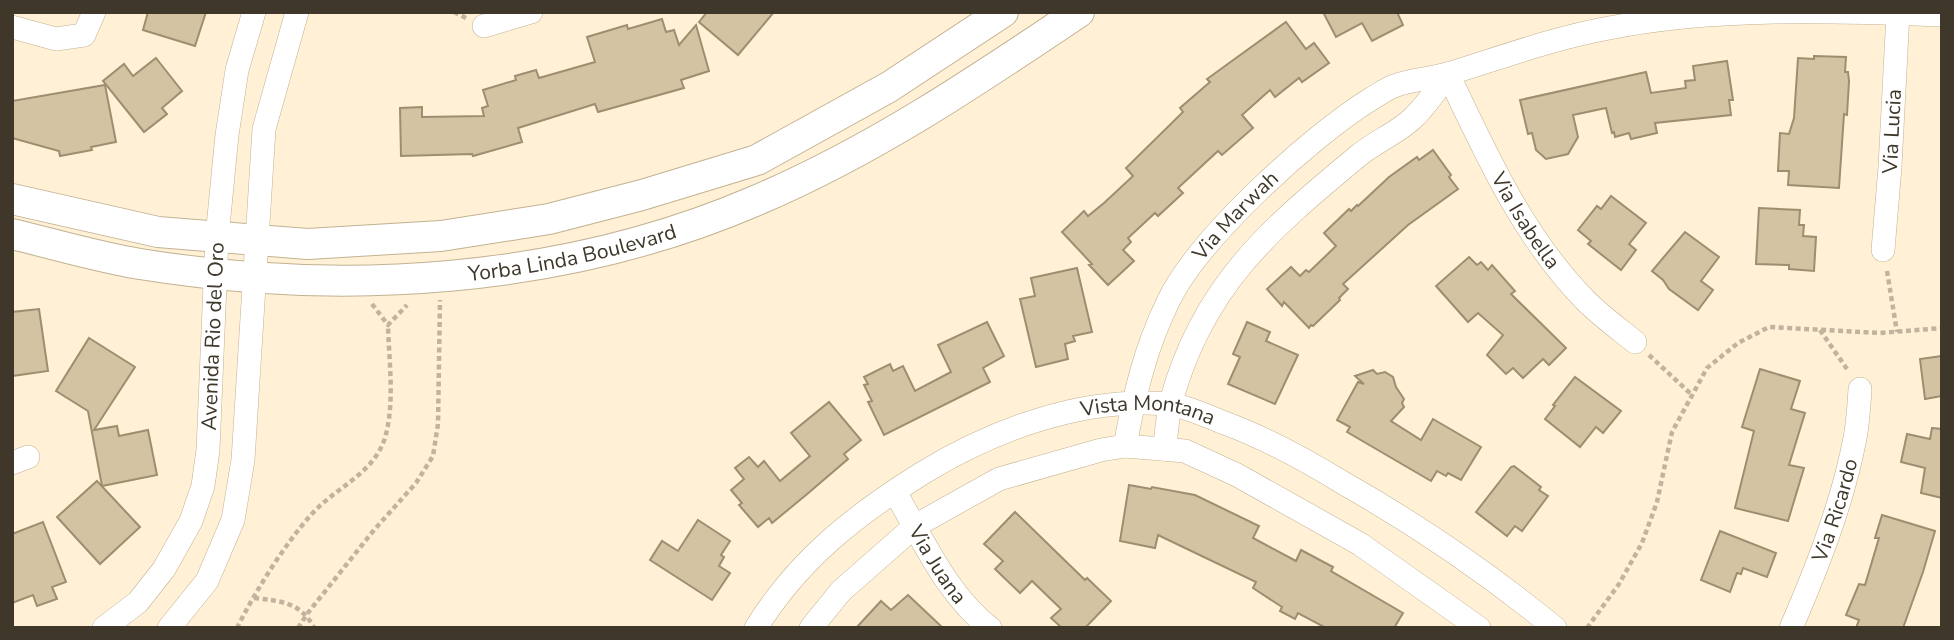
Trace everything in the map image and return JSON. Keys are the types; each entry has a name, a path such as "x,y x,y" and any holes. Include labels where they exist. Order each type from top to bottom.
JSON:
{"main road":[{"name":"Yorba Linda Boulevard","path":"12,199 158,232 256,242 308,244 479,231 549,219 757,160 889,87 1003,12"},
{"name":"Yorba Linda Boulevard","path":"12,234 139,264 253,277 346,281 438,278 548,262 646,240 754,202 841,161 957,94 1080,12"}],"street":[{"path":"12,27 56,39 84,34 94,12"},
{"name":"Avenida Rio del Oro","path":"104,628 138,602 164,569 191,521 204,486 208,450 217,237 227,135 237,70 254,12"},
{"name":"Avenida Rio del Oro","path":"169,628 207,581 233,520 243,460 264,129 297,12"},
{"path":"484,26 531,12"},
{"name":"Via Marwah","path":"1125,446 1143,363 1167,302 1186,271 1257,193 1350,112 1393,86 1448,74 1556,40 1610,27 1658,20 1778,13 1942,15"},
{"name":"Via Lucia","path":"1883,250 1898,13"},
{"name":"Via Marwah","path":"1164,449 1171,404 1197,331 1218,293 1244,259 1321,187 1371,146 1414,118 1448,74"},
{"name":"Via Isabella","path":"1448,74 1496,175 1535,237 1587,301 1635,342"},
{"name":"Via Ricardo","path":"1791,628 1843,484 1855,438 1860,389"},
{"name":"Vista Montana","path":"756,628 805,562 859,515 945,460 1050,416 1133,403 1171,404 1246,430 1371,498 1462,558 1555,628"},
{"name":"Vista Montana","path":"811,628 841,591 915,526 999,480 1101,450 1125,446 1185,452 1237,475 1360,544 1479,628"},
{"name":"Via Juana","path":"895,492 960,596 975,616 990,628"}],"path":[{"path":"1883,250 1897,332"},
{"path":"298,628 374,530 416,483 433,456 438,425 440,299"},
{"path":"388,325 409,302"},
{"path":"237,628 311,514 331,495 354,481 372,461 384,440 390,411 388,325 372,303"},
{"path":"1587,628 1619,584 1642,543 1657,502 1672,432 1707,368 1738,343 1769,327 1880,333 1942,328"},
{"path":"1819,330 1860,389"},
{"path":"1635,342 1692,395"},
{"path":"254,598 282,601 307,614 314,628"}],"building":[{"path":"148,12 206,12 195,46 143,30"},
{"path":"707,12 774,12 738,55 699,22"},
{"path":"1323,12 1397,12 1403,25 1372,41 1362,23 1336,37"},
{"path":"662,19 666,32 674,30 679,45 696,25 709,71 681,80 684,88 598,112 595,104 518,128 522,142 473,156 401,156 400,108 422,107 422,117 484,116 482,108 488,106 483,90 516,80 515,76 536,70 539,78 595,62 587,37 627,25 628,29"},
{"path":"1286,22 1306,49 1314,43 1329,63 1302,82 1299,78 1275,97 1270,90 1242,115 1253,128 1222,155 1218,151 1178,188 1183,193 1158,216 1155,213 1128,238 1131,242 1123,250 1134,261 1108,285 1062,232 1084,211 1088,216 1133,176 1126,168 1183,112 1180,108 1210,82 1207,79"},
{"path":"1814,56 1846,57 1845,72 1848,72 1849,81 1839,188 1788,185 1789,171 1778,171 1780,133 1789,134 1794,118 1798,58 1814,59"},
{"path":"156,58 182,91 162,108 167,114 144,132 103,81 124,64 133,76"},
{"path":"1727,61 1733,100 1729,100 1731,115 1655,123 1657,133 1631,139 1629,133 1615,137 1606,108 1573,115 1578,137 1568,154 1546,159 1536,150 1532,133 1528,134 1520,100 1646,72 1651,93 1686,88 1685,81 1695,80 1693,66"},
{"path":"105,85 116,142 60,156 59,151 12,138 12,101"},
{"path":"1433,150 1458,189 1408,225 1343,284 1348,289 1313,326 1309,328 1284,302 1282,306 1267,289 1291,267 1300,276 1306,270 1309,272 1336,246 1324,233 1389,177 1417,157 1419,160"},
{"path":"1611,196 1646,223 1629,244 1636,250 1621,270 1588,244 1591,241 1578,230 1597,206 1601,209"},
{"path":"1759,208 1800,210 1799,225 1804,225 1803,236 1816,237 1814,271 1789,269 1789,265 1756,264"},
{"path":"1685,232 1719,257 1701,281 1713,290 1698,310 1669,289 1652,271"},
{"path":"1469,257 1477,265 1481,262 1488,270 1492,265 1515,291 1511,294 1566,348 1549,365 1543,359 1523,378 1513,368 1506,374 1487,355 1503,335 1478,313 1468,322 1436,286"},
{"path":"1077,268 1092,332 1073,336 1075,341 1065,344 1068,359 1036,367 1020,299 1035,296 1031,278"},
{"path":"39,309 48,371 12,376 12,312"},
{"path":"987,322 1004,356 983,368 990,382 884,435 868,402 872,401 864,385 868,384 864,377 890,364 893,371 903,366 915,391 951,372 938,345"},
{"path":"1247,322 1270,332 1266,341 1298,355 1275,404 1228,384 1240,357 1233,354"},
{"path":"89,338 135,367 94,430 117,426 119,436 148,430 157,475 102,486 88,411 56,391"},
{"path":"1942,356 1942,396 1925,399 1920,359"},
{"path":"1760,369 1800,381 1791,409 1805,413 1789,465 1804,468 1788,521 1735,508 1754,431 1742,427"},
{"path":"1373,370 1377,374 1385,372 1393,377 1404,399 1404,407 1391,421 1421,440 1433,419 1481,447 1461,480 1437,471 1431,481 1347,432 1350,427 1337,420 1358,382 1364,384 1355,376"},
{"path":"1575,377 1621,411 1603,433 1596,427 1580,447 1545,419"},
{"path":"829,402 861,440 844,454 848,459 806,495 772,523 769,518 758,527 739,505 742,503 731,490 744,479 735,468 749,457 758,467 764,461 780,481 810,456 791,433"},
{"path":"1932,428 1942,429 1942,498 1921,493 1925,468 1901,462 1907,434 1930,439"},
{"path":"1514,466 1541,487 1539,490 1548,496 1522,531 1515,526 1507,536 1476,512"},
{"path":"97,481 140,527 100,564 57,517"},
{"path":"1129,485 1195,495 1259,526 1253,538 1296,561 1301,550 1333,567 1331,571 1403,613 1394,628 1326,628 1298,613 1295,619 1280,611 1282,607 1253,588 1256,582 1158,535 1155,548 1120,541"},
{"path":"1015,512 1085,580 1087,578 1111,601 1085,628 1062,628 1051,618 1061,609 1032,581 1020,593 995,569 1003,561 984,544"},
{"path":"1882,515 1935,531 1903,628 1856,628 1859,620 1846,615 1859,584 1865,585 1879,538 1875,538"},
{"path":"698,520 730,541 721,555 724,557 719,566 730,573 712,600 650,560 662,541 678,551"},
{"path":"43,522 66,582 52,587 57,599 37,606 33,595 12,603 12,534"},
{"path":"1720,531 1776,553 1767,577 1743,568 1741,574 1737,573 1730,592 1701,580"},
{"path":"908,595 943,628 856,628 881,601 891,610"}]}
